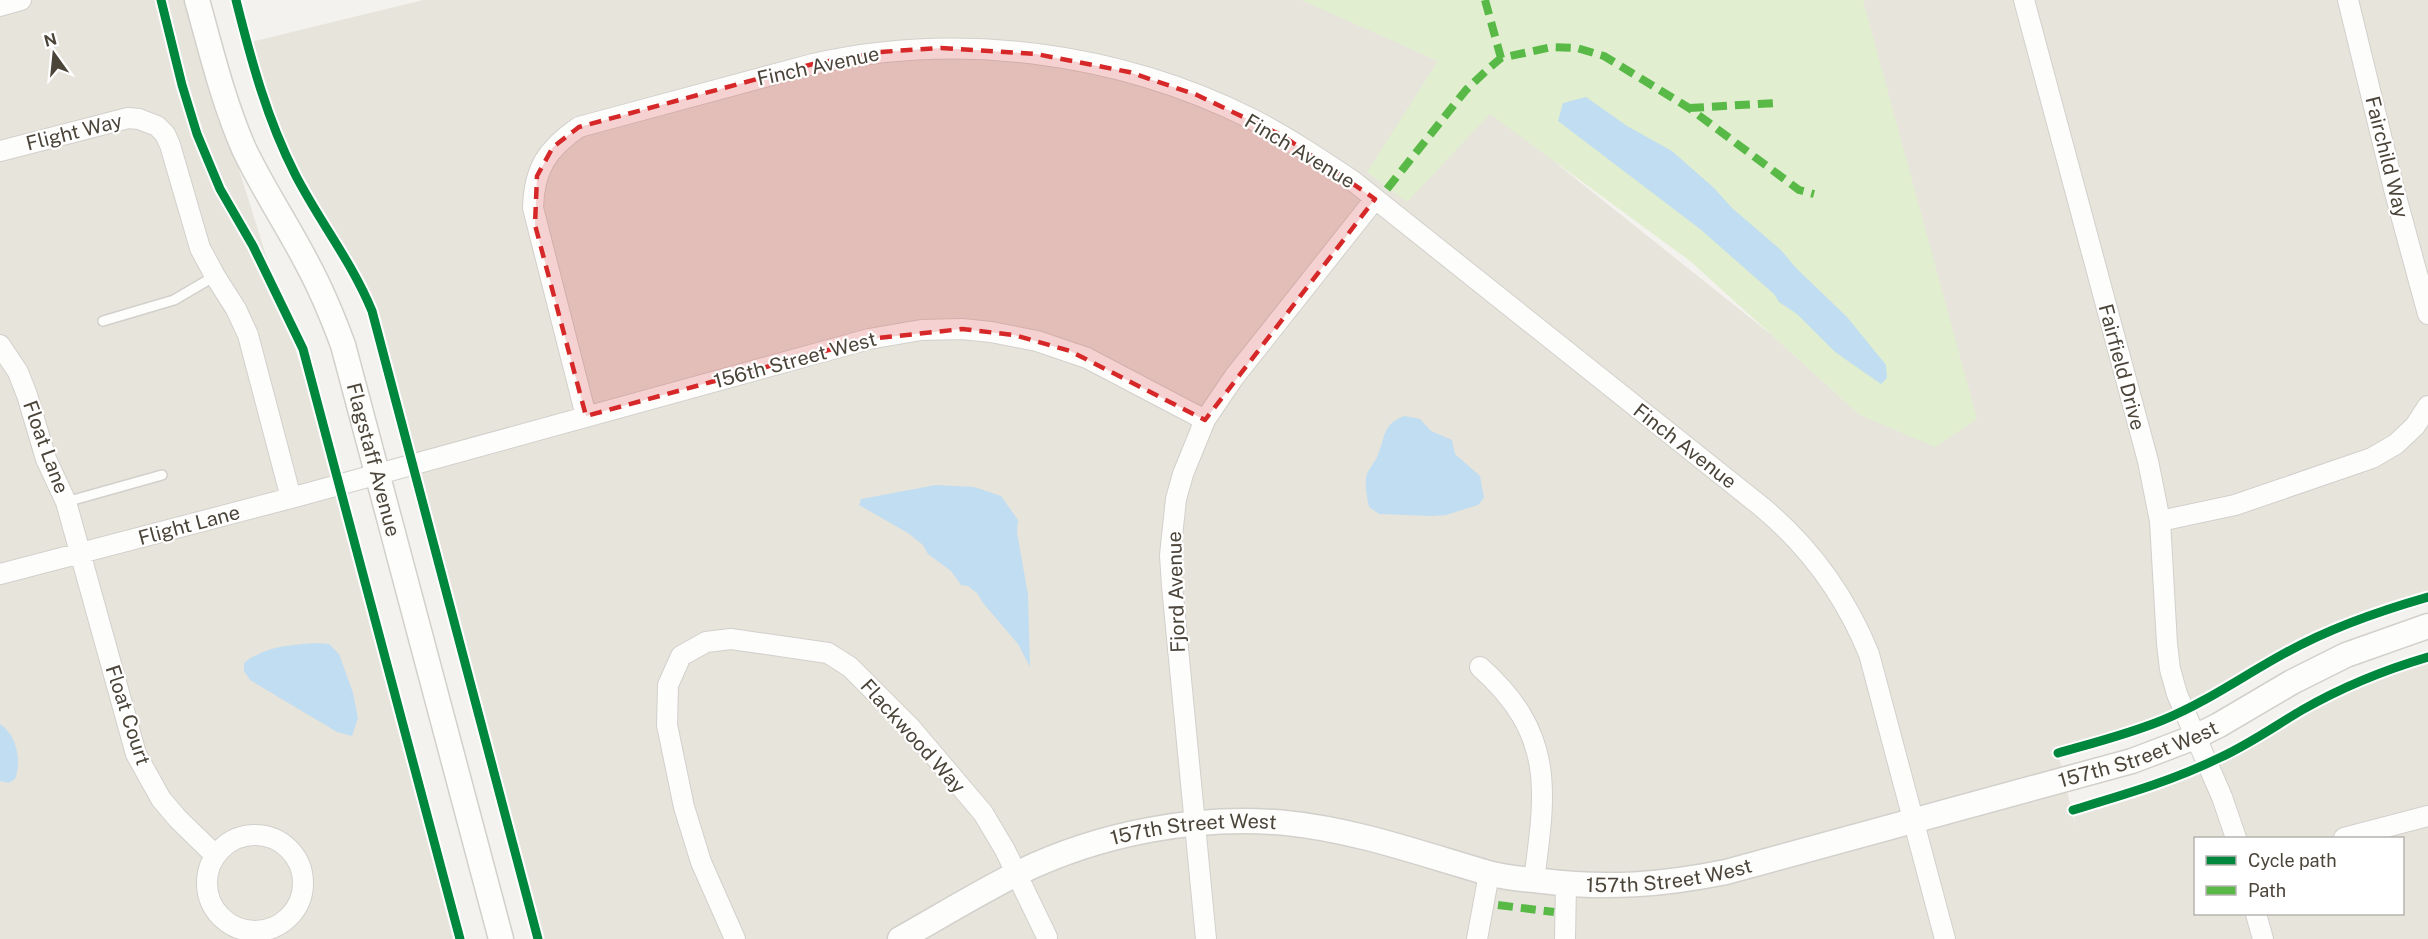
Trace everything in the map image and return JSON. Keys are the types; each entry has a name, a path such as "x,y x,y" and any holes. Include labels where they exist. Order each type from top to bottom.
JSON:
{"street":[{"path":"0,6 21,0"},
{"name":"Flagstaff Avenue","path":"197,0 228,107 243,147 264,189 308,264 327,302 343,345 501,939"},
{"name":"Fairfield Drive","path":"2025,0 2148,461 2160,521 2166,644 2170,669 2177,694 2222,797 2236,837"},
{"name":"Fairchild Way","path":"2348,0 2395,193 2428,314"},
{"name":"Finch Avenue","path":"586,416 535,225 533,191 540,169 553,147 579,128 594,122 846,57 905,49 941,48 1036,54 1129,72 1164,83 1230,109 1283,136 1353,181 1783,524 1815,558 1847,606 1869,654 1946,939"},
{"name":"Flight Way","path":"0,152 117,119 139,118 148,122 165,135 170,146 193,229 215,276"},
{"name":"Fjord Avenue","path":"1206,939 1170,555 1178,491 1191,451 1205,420 1234,377 1375,199"},
{"path":"215,276 237,309 248,335 291,498"},
{"name":"156th Street West","path":"378,474 869,339 921,330 962,329 1014,335 1070,351 1205,420"},
{"name":"Float Lane","path":"0,345 21,380 46,459 66,502 81,554"},
{"path":"2160,521 2235,506 2372,458 2396,444 2415,426 2428,406"},
{"name":"Flight Lane","path":"0,574 378,474"},
{"name":"Float Court","path":"81,554 136,754 161,799 215,855"},
{"name":"157th Street West","path":"900,939 1017,873 1075,849 1144,830 1194,824 1240,821 1286,823 1331,830 1467,865 1489,874 1583,886 1634,886 1679,881 1726,872 2132,761 2195,737 2346,655 2428,626"},
{"name":"Flackwood Way","path":"735,939 701,862 684,807 667,725 668,685 681,656 706,642 731,639 828,653 850,667 910,727 983,813 1017,873 1047,938"},
{"path":"1480,667 1511,698 1532,735 1538,756 1544,799 1534,880"},
{"path":"2348,837 2428,816"},
{"path":"248,835 267,836 283,843 296,857 303,876 302,895 292,913 276,926 257,931 239,928 222,919 212,905 207,888 208,871 215,855 229,842 248,835"},
{"path":"1477,939 1489,874"},
{"path":"1565,939 1566,884"},
{"path":"2256,915 2263,939"}],"lane":[{"path":"103,321 174,300 215,276"},
{"path":"66,502 162,475"}],"highlighted area":[{"path":"941,48 1036,54 1129,72 1197,95 1283,136 1375,199 1205,420 1070,351 1014,335 962,329 869,339 586,416 535,225 537,176 553,147 579,127 813,64 879,52"}],"shaded area":[{"path":"0,0 186,0 357,546 461,939 0,939"},
{"path":"423,0 1306,0 1438,61 1561,167 1773,336 1860,415 1852,0 2428,0 2428,596 2395,606 2248,674 2200,702 2058,753 2076,828 2073,810 2189,776 2332,694 2428,657 2428,939 538,939 373,316 346,259 285,153 247,43"}],"green space":[{"path":"1301,0 1863,0 1977,419 1935,447 1860,415 1690,261 1490,114 1407,202 1367,172 1438,61"}],"water":[{"path":"1586,97 1627,126 1672,151 1714,188 1732,208 1781,250 1796,268 1847,317 1886,365 1887,378 1881,384 1835,352 1797,314 1779,302 1774,294 1700,229 1558,121 1563,103"},
{"path":"1405,416 1420,419 1431,431 1452,440 1455,454 1480,476 1484,498 1478,505 1446,515 1432,516 1379,514 1369,507 1366,492 1368,472 1377,457 1388,427 1397,419"},
{"path":"936,485 974,487 1001,496 1018,520 1017,532 1028,595 1030,667 1018,644 977,593 968,586 961,585 951,571 928,554 923,545 908,533 859,505 861,499"},
{"path":"329,644 339,654 353,693 358,718 352,736 337,732 250,680 244,671 244,663 260,653 278,647"},
{"path":"0,724 14,741 18,757 15,779 9,783 0,781"}],"marked path":[{"path":"1485,0 1501,58"},
{"path":"1387,189 1466,90 1488,69 1501,58 1552,47 1577,48 1604,56 1689,108 1799,190 1814,194"},
{"path":"1689,108 1776,103"},
{"path":"1498,905 1554,912"}],"cycle path":[{"path":"161,0 197,134 220,189 253,246 303,349 460,939"},
{"path":"236,0 261,89 285,153 304,191 355,276 372,311 538,939"},
{"path":"2058,753 2163,720 2226,688 2272,660 2338,627 2428,597"},
{"path":"2073,810 2183,774 2240,747 2332,694 2379,673 2428,657"}]}
